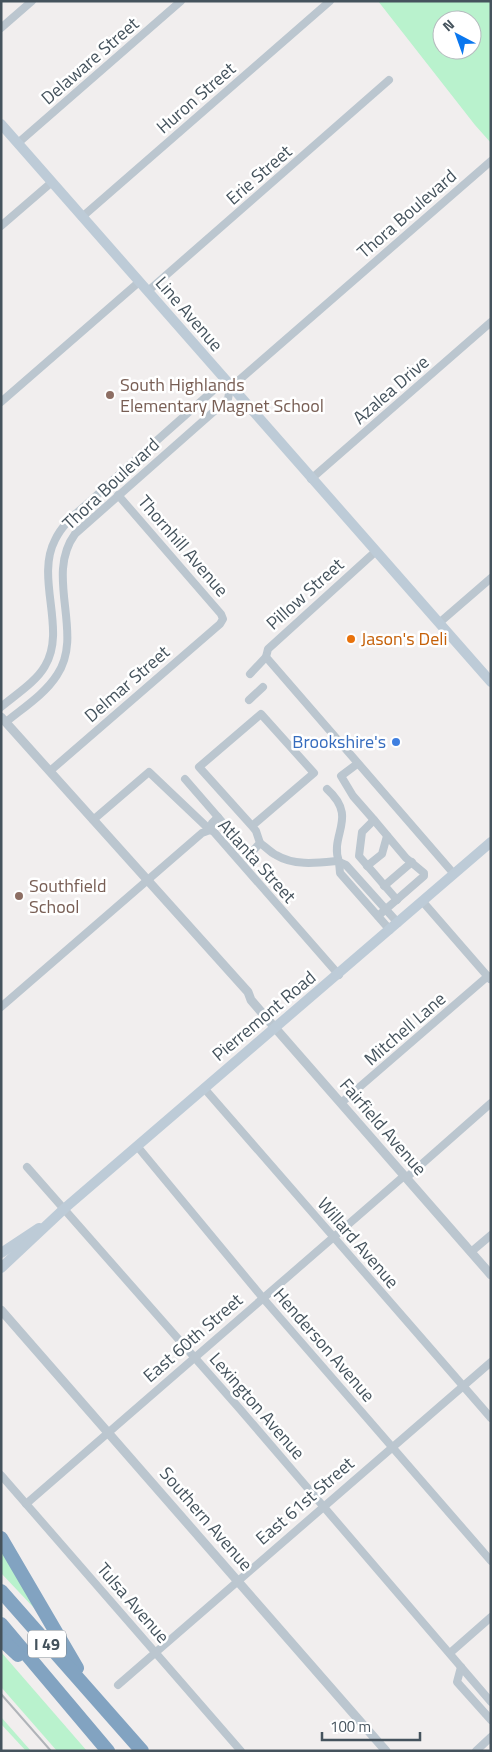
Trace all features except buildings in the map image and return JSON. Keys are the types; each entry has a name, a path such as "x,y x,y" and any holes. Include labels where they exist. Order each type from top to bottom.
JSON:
{"highway":[{"path":"1,1538 94,1696"},
{"name":"I 49","path":"1,1591 142,1751"},
{"name":"I 49","path":"1,1624 108,1751"},
{"path":"1,1639 75,1713"}],"main road":[{"name":"Line Avenue","path":"1,124 148,291 230,388 491,682"},
{"name":"Pierremont Road","path":"1,1268 62,1211 204,1088 339,975 491,842"},
{"name":"Pierremont Road","path":"1,1253 62,1211"}],"street":[{"path":"1,28 32,1"},
{"name":"Delaware Street","path":"18,143 181,1"},
{"name":"Huron Street","path":"82,217 330,1"},
{"name":"Erie Street","path":"148,291 389,80"},
{"name":"Thora Boulevard","path":"4,719 50,684 62,666 67,643 62,567 66,548 75,534 228,399 230,388 491,161"},
{"path":"1,226 52,182"},
{"path":"1,402 139,282"},
{"name":"Azalea Drive","path":"310,479 491,322"},
{"name":"Thora Boulevard","path":"1,707 42,671 50,658 52,637 48,568 49,552 58,534 108,484 217,387 230,388"},
{"name":"Thornhill Avenue","path":"118,495 221,614 223,619"},
{"name":"Pillow Street","path":"250,674 269,660 268,649 375,552"},
{"path":"439,623 491,578"},
{"name":"Delmar Street","path":"50,771 220,624 223,619"},
{"path":"269,660 454,874"},
{"path":"249,700 263,687"},
{"path":"252,826 314,773 261,714 199,767 252,826 260,843 289,861 305,863 338,862 346,865 398,923"},
{"name":"Fairfield Avenue","path":"4,719 200,940 205,950 237,989 251,1000 276,1028 491,1275"},
{"path":"358,764 341,776 353,796 424,873 424,876 378,916"},
{"name":"Atlanta Street","path":"93,820 150,772 214,832 339,975"},
{"path":"185,779 250,854 260,843"},
{"path":"327,788 336,796 343,811 338,862 340,873 390,930"},
{"path":"1,1007 202,832 210,830 212,822 218,817"},
{"path":"374,820 362,832 359,841 359,856 397,900"},
{"path":"367,866 382,854 388,836"},
{"path":"384,886 412,862"},
{"path":"423,902 489,978"},
{"name":"Mitchell Lane","path":"341,1103 489,978"},
{"name":"Willard Avenue","path":"204,1088 491,1418"},
{"name":"East 60th Street","path":"26,1504 262,1297 491,1104"},
{"name":"Henderson Avenue","path":"137,1146 262,1297 491,1561"},
{"name":"Lexington Avenue","path":"27,1167 62,1211 194,1357 491,1702"},
{"path":"471,1252 491,1234"},
{"name":"Southern Avenue","path":"1,1310 109,1431 386,1751"},
{"name":"East 61st Street","path":"118,1685 322,1506 491,1362"},
{"name":"Tulsa Avenue","path":"1,1476 241,1751"},
{"path":"450,1653 491,1617"},
{"path":"461,1667 457,1682 491,1720"},
{"path":"476,1751 491,1737"}],"green space":[{"path":"378,1 491,1 491,143 475,125"},
{"path":"1,1545 35,1609 1,1573"},
{"path":"1,1652 87,1751 57,1751 1,1687"},
{"path":"1,1717 31,1751 26,1751 1,1724"}],"railway":[{"path":"1,1694 51,1751"}],"place":[{"name":"South Highlands Elementary Magnet School","path":"110,395"},
{"name":"Jason's Deli","path":"351,639"},
{"name":"Brookshire's","path":"396,742"},
{"name":"Southfield School","path":"19,896"}]}
